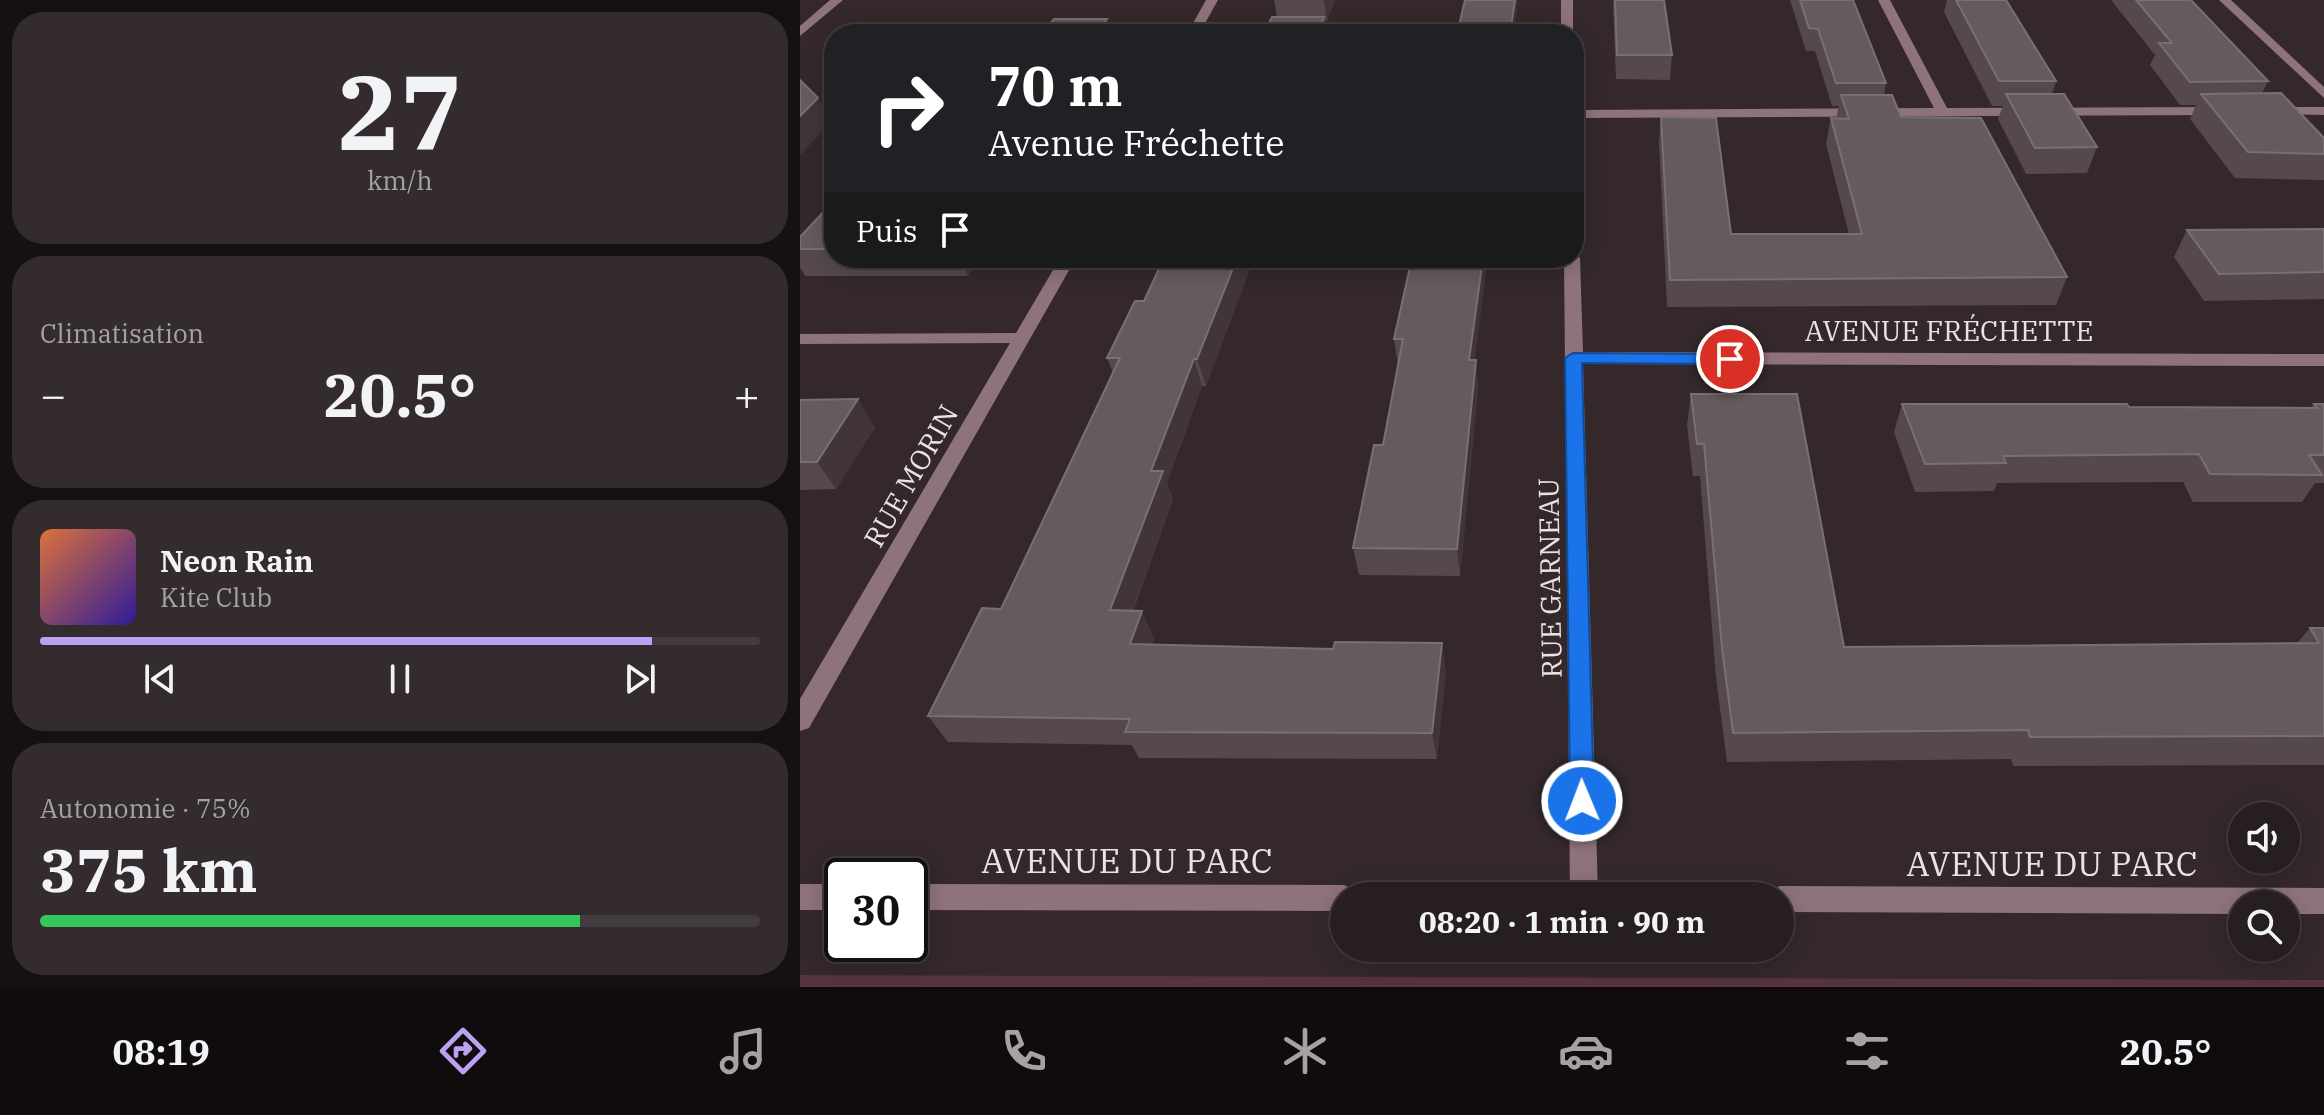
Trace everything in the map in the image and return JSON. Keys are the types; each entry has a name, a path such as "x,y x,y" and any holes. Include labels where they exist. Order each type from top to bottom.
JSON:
{"street":[{"path":"800,32 837,0"},
{"path":"1199,24 1212,0"},
{"path":"1567,0 1567,24"},
{"path":"1884,0 1942,112"},
{"path":"2225,0 2324,94"},
{"path":"1584,114 2229,111"},
{"path":"2260,111 2324,111"},
{"name":"RUE MORIN","path":"800,721 1062,268"},
{"name":"RUE GARNEAU","path":"1572,268 1584,882"},
{"path":"800,339 1024,338"},
{"name":"AVENUE FRÉCHETTE","path":"1573,358 2324,360"},
{"path":"800,897 824,897"},
{"name":"AVENUE DU PARC","path":"928,897 1330,898"},
{"name":"AVENUE DU PARC","path":"1794,899 2324,901"}],"shaded area":[{"path":"800,975 2324,980 2324,987 800,987"}],"building":[{"path":"1465,0 1515,0 1511,24 1459,24"},
{"path":"1615,0 1664,0 1672,55 1617,55"},
{"path":"1800,0 1853,0 1886,83 1836,83 1818,29 1809,28"},
{"path":"1956,0 2006,0 2056,81 1999,81"},
{"path":"2136,0 2191,0 2268,81 2190,82 2159,43 2172,43"},
{"path":"1272,17 1324,17 1321,24 1269,24"},
{"path":"1054,19 1107,19 1103,24 1050,24"},
{"path":"800,80 818,98 800,116"},
{"path":"2281,93 2324,138 2324,154 2248,152 2201,94"},
{"path":"2006,94 2064,94 2097,147 2035,148"},
{"path":"1841,95 1892,95 1901,117 1981,118 2067,277 1670,280 1661,117 1716,118 1731,234 1862,234 1831,118 1849,119"},
{"path":"824,211 824,249 800,249 800,237"},
{"path":"2324,229 2324,272 2219,274 2187,230"},
{"path":"1159,268 1233,268 1151,471 1163,471 1110,610 1142,611 1130,644 1333,649 1335,642 1442,643 1432,733 1125,732 1130,719 928,716 982,608 1001,609 1120,358 1107,358 1135,301 1144,301"},
{"path":"1410,268 1482,268 1469,360 1476,360 1457,549 1353,548 1374,445 1383,445 1403,339 1394,339"},
{"path":"1691,394 1797,394 1844,647 2319,643 2310,628 2324,628 2324,736 2030,737 2028,730 1733,733 1722,648 1704,444 1697,444"},
{"path":"858,399 817,462 800,462 800,400"},
{"path":"1902,404 2317,408 2314,404 2324,404 2324,455 2309,455 2322,475 2210,474 2199,454 2003,456 2006,463 1925,464"}],"route":[{"path":"1582,801 1573,358 1730,359"}]}
